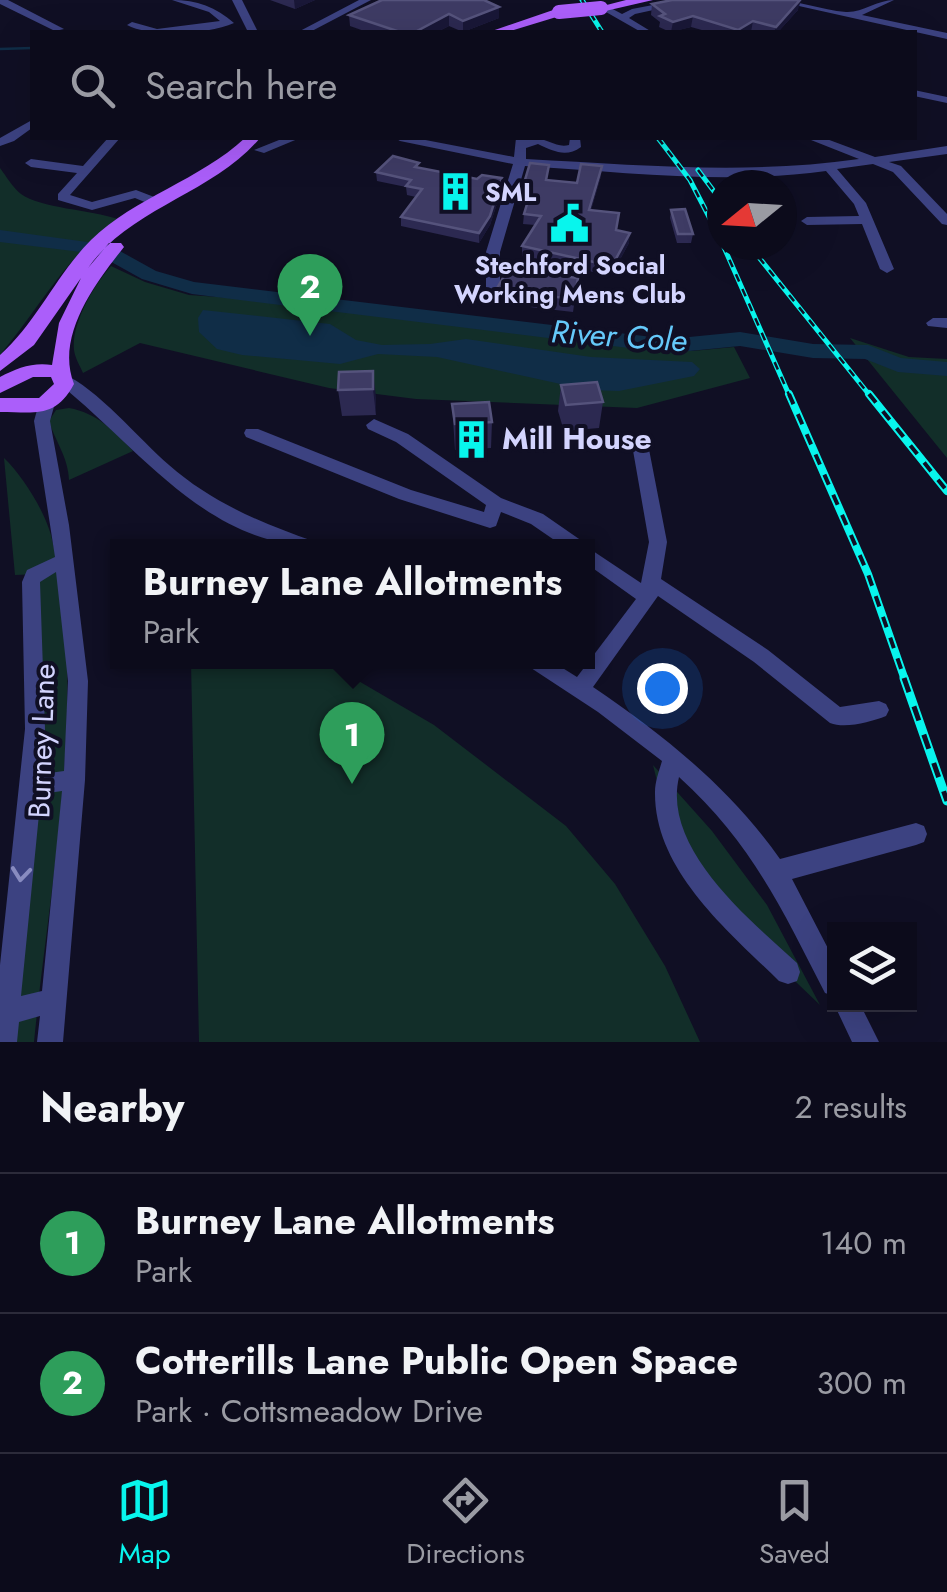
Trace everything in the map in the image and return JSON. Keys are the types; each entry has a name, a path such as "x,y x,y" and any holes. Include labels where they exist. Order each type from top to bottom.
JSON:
{"main road":[{"path":"501,30 559,12 647,0"},
{"path":"9,389 37,352 52,310 112,240 158,203 233,157 264,143"},
{"path":"112,240 264,143"},
{"path":"57,389 61,344 92,260"},
{"path":"9,389 47,369 57,389"},
{"path":"9,389 57,389"}],"street":[{"path":"0,0 59,29"},
{"path":"176,0 212,10 229,23 184,30"},
{"path":"307,30 366,0"},
{"path":"623,18 632,12 694,0"},
{"path":"777,0 947,36"},
{"path":"853,16 889,0"},
{"path":"212,10 238,2 252,30"},
{"path":"602,8 644,30"},
{"path":"917,93 947,100"},
{"path":"0,142 10,140 30,125"},
{"path":"112,140 62,197 92,206 136,194 147,181"},
{"path":"410,140 520,162 706,173 830,168 947,150"},
{"path":"541,140 554,150 566,151 575,148 575,140"},
{"path":"821,140 897,169 947,221"},
{"path":"493,289 494,252 520,162 521,142"},
{"path":"31,164 83,170"},
{"path":"830,168 860,203 887,269"},
{"path":"136,194 158,203"},
{"path":"807,220 867,220"},
{"name":"Burney Lane","path":"9,389 45,443"},
{"path":"57,389 99,406 178,483 197,496 251,525 288,539"},
{"name":"Burney Lane","path":"50,1042 74,780 78,681 42,421 57,389"},
{"path":"374,426 402,438 495,503 537,519 566,539"},
{"path":"252,433 405,495 490,521 495,503"},
{"path":"595,667 650,590 658,542 639,440"},
{"path":"595,559 761,656 837,717 879,710"},
{"path":"4,1042 35,729 32,582 33,576 64,561"},
{"path":"549,669 673,758 732,818 775,872 827,971"},
{"path":"580,688 594,669"},
{"path":"673,758 663,787 664,799 669,820 694,870 710,896 788,972"},
{"path":"31,785 74,780"},
{"path":"775,872 916,834"},
{"path":"8,1012 54,1000"},
{"path":"850,1012 866,1042"}],"green space":[{"path":"0,168 15,189 30,199 118,219 68,266 0,355"},
{"path":"111,266 145,282 189,295 306,303 632,347 692,351 734,347 750,378 637,408 416,399 329,388 140,343 83,373 74,350 76,329 91,294"},
{"path":"850,338 909,357 947,359 947,458"},
{"path":"69,408 96,418 133,451 69,480 49,421 56,410"},
{"path":"4,458 32,494 51,535 62,594 67,656 63,787 34,1042 9,1042 44,756 37,591 40,574 15,575"},
{"path":"191,669 338,669 434,725 566,826 615,884 665,966 700,1042 199,1042"},
{"path":"653,765 712,831 767,905 820,1005 705,895 668,825"}],"water":[{"path":"203,310 330,324 356,340 382,345 466,339 591,357 692,362 700,369 694,376 619,391 588,390 437,357 378,354 340,364 242,355 217,349 199,332 198,318"}],"building":[{"path":"382,0 484,0 499,7 463,21 449,14 419,30 394,30 349,15"},
{"path":"672,0 800,0 776,27 753,21 738,30 693,16 673,22 660,16 665,14 652,4"},
{"path":"393,156 419,163 415,167 477,179 482,175 502,178 490,216 479,233 401,217 422,189 406,186 411,180 376,172"},
{"path":"530,163 549,165 546,180 577,183 581,164 602,166 589,210 619,213 616,230 630,233 612,266 522,246 541,216 524,214 531,191 522,190"},
{"path":"685,209 693,234 678,234 671,210"},
{"path":"504,264 521,266 520,271 578,278 574,299 496,290 504,276"},
{"path":"373,371 373,389 338,390 339,372"},
{"path":"597,382 603,402 566,405 561,385"},
{"path":"489,402 492,422 455,424 452,404"}],"waterway":[{"path":"0,49 30,48"},
{"name":"River Cole","path":"0,236 102,249 149,275 192,288 669,346 740,339 813,351 868,352 898,365 947,369"}],"railway":[{"path":"582,0 601,30"},
{"path":"660,140 690,180 707,213"},
{"path":"698,170 707,182"},
{"path":"730,260 790,397"},
{"path":"761,260 871,397"},
{"path":"789,394 868,574 905,680"},
{"path":"869,394 947,491"},
{"path":"904,678 947,801"}],"place":[{"name":"SML","path":"455,192"},
{"name":"Stechford Social Working Mens Club","path":"570,224"},
{"name":"Cotterills Lane Public Open Space","path":"310,336"},
{"name":"Mill House","path":"472,439"},
{"name":"Burney Lane Allotments","path":"352,784"}]}
